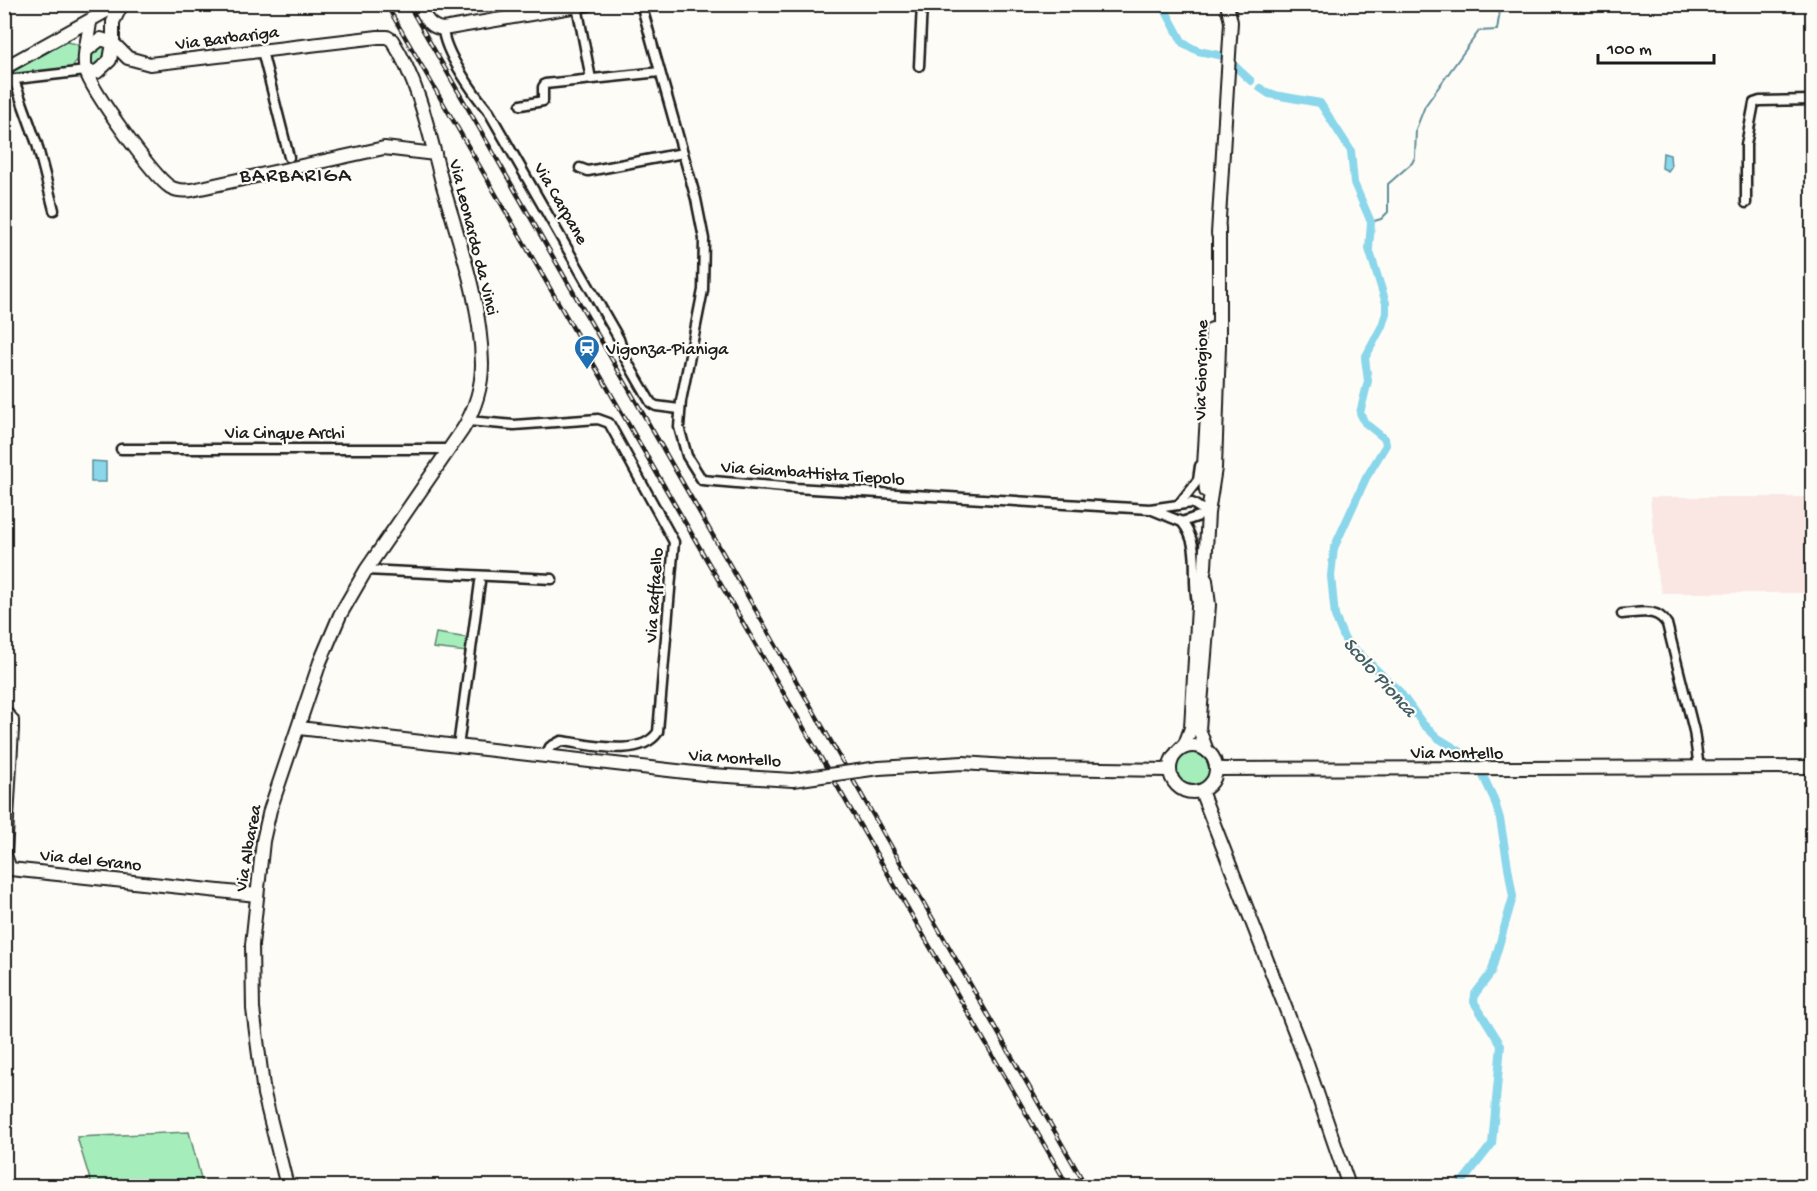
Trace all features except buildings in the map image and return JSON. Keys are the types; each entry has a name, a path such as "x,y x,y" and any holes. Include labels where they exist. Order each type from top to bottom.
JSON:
{"street":[{"path":"9,76 60,38 120,4"},
{"path":"9,76 97,72 106,64 112,40 113,22 120,4"},
{"name":"Via Carpane","path":"418,4 428,22 443,29 448,47 477,97 489,112 619,339 625,358 651,403 656,406 680,409"},
{"name":"Via Giambattista Tiepolo","path":"641,4 701,222 705,255 703,290 680,409 681,441 702,480 795,488 1150,509 1180,503"},
{"path":"919,66 922,4"},
{"name":"Via Giorgione","path":"1227,4 1231,22"},
{"name":"Via Giorgione","path":"1208,513 1204,466 1211,334 1231,22 1237,4"},
{"path":"443,29 583,5 591,79"},
{"path":"90,21 86,71 96,93 165,184 175,190 192,190 384,148 435,154"},
{"name":"Via Barbariga","path":"90,21 128,58 150,63 387,37"},
{"name":"Via Leonardo da Vinci","path":"387,37 399,51 414,84 471,282 481,343 481,386 468,421 387,537"},
{"path":"60,38 78,41 87,50"},
{"path":"87,50 101,39 112,40"},
{"path":"262,51 289,157"},
{"path":"521,105 543,101 544,85 660,72"},
{"path":"9,76 36,144 54,210"},
{"path":"1746,203 1746,146 1754,103 1812,100"},
{"path":"580,168 588,171 683,153"},
{"name":"Via Giorgione","path":"1178,751 1185,744 1191,728 1198,607 1205,567 1208,513 1217,436 1219,228"},
{"name":"Via Giorgione","path":"1180,503 1198,480 1206,362 1211,334"},
{"name":"Via Raffaello","path":"468,421 514,425 598,419 609,423 674,542 658,732 652,741 637,746 561,741 550,747 546,755"},
{"name":"Via Cinque Archi","path":"121,449 449,449"},
{"path":"1180,503 1192,503 1208,513"},
{"name":"Via Giambattista Tiepolo","path":"1150,509 1182,522"},
{"path":"1198,607 1194,589 1194,546 1189,531 1182,522 1208,513"},
{"name":"Via Albarea","path":"287,1186 271,1126 256,1036 252,963 257,895 270,810 331,635 366,570 387,537"},
{"name":"Via Giorgione","path":"1205,567 1209,605 1199,729 1207,751"},
{"path":"366,570 552,579"},
{"path":"458,747 480,582"},
{"path":"1622,614 1655,612 1662,615 1667,624 1694,730 1698,768"},
{"name":"Via del Grano","path":"4,711 12,720 5,842 6,865 10,869 257,895"},
{"name":"Via Montello","path":"299,728 729,777 793,780 879,768 943,763 1037,768 1169,770"},
{"path":"1190,746 1207,751 1216,769 1212,783 1201,791 1191,793 1181,790 1174,784 1169,770 1172,758 1178,751 1190,746"},
{"name":"Via Montello","path":"1216,769 1482,770 1812,767"},
{"path":"1201,791 1305,1058 1349,1186"}],"shaded area":[{"path":"4,262 12,304 5,305 4,305"},
{"path":"1650,497 1812,497 1812,593 1662,593 1657,573"}],"green space":[{"path":"66,42 77,44 81,56 70,69 7,75"},
{"path":"106,44 108,55 95,68 89,66 91,51"},
{"path":"436,633 468,638 467,652 433,648"},
{"path":"1192,753 1204,758 1209,770 1204,782 1192,787 1180,782 1175,770 1180,758"},
{"path":"189,1132 203,1186 92,1186 77,1137"}],"water":[{"path":"1663,153 1670,155 1671,167 1668,171 1662,168"},
{"path":"91,461 106,462 106,482 91,482"}],"waterway":[{"name":"Scolo Pionca","path":"1162,4 1183,43 1198,51 1224,56 1251,81"},
{"path":"1371,222 1381,219 1388,212 1388,184 1412,163 1415,157 1416,129 1425,106 1479,31 1497,30 1501,4"},
{"name":"Scolo Pionca","path":"1260,88 1269,94 1320,103 1351,151 1354,183 1371,222 1369,249 1386,303 1382,326 1365,358 1368,381 1360,413 1365,423 1385,439 1386,445 1366,478 1334,548 1331,576 1335,616 1345,640 1400,692 1423,724 1438,738 1476,761 1494,799 1500,819 1513,897 1491,973 1475,994 1474,1002 1501,1045 1492,1144 1459,1186"}],"railway":[{"path":"386,4 1068,1186"},
{"path":"408,4 1086,1186"}],"place":[{"name":"Vigonza-Pianiga","path":"587,371"}],"district":[{"name":"BARBARIGA","path":"296,174"}]}
